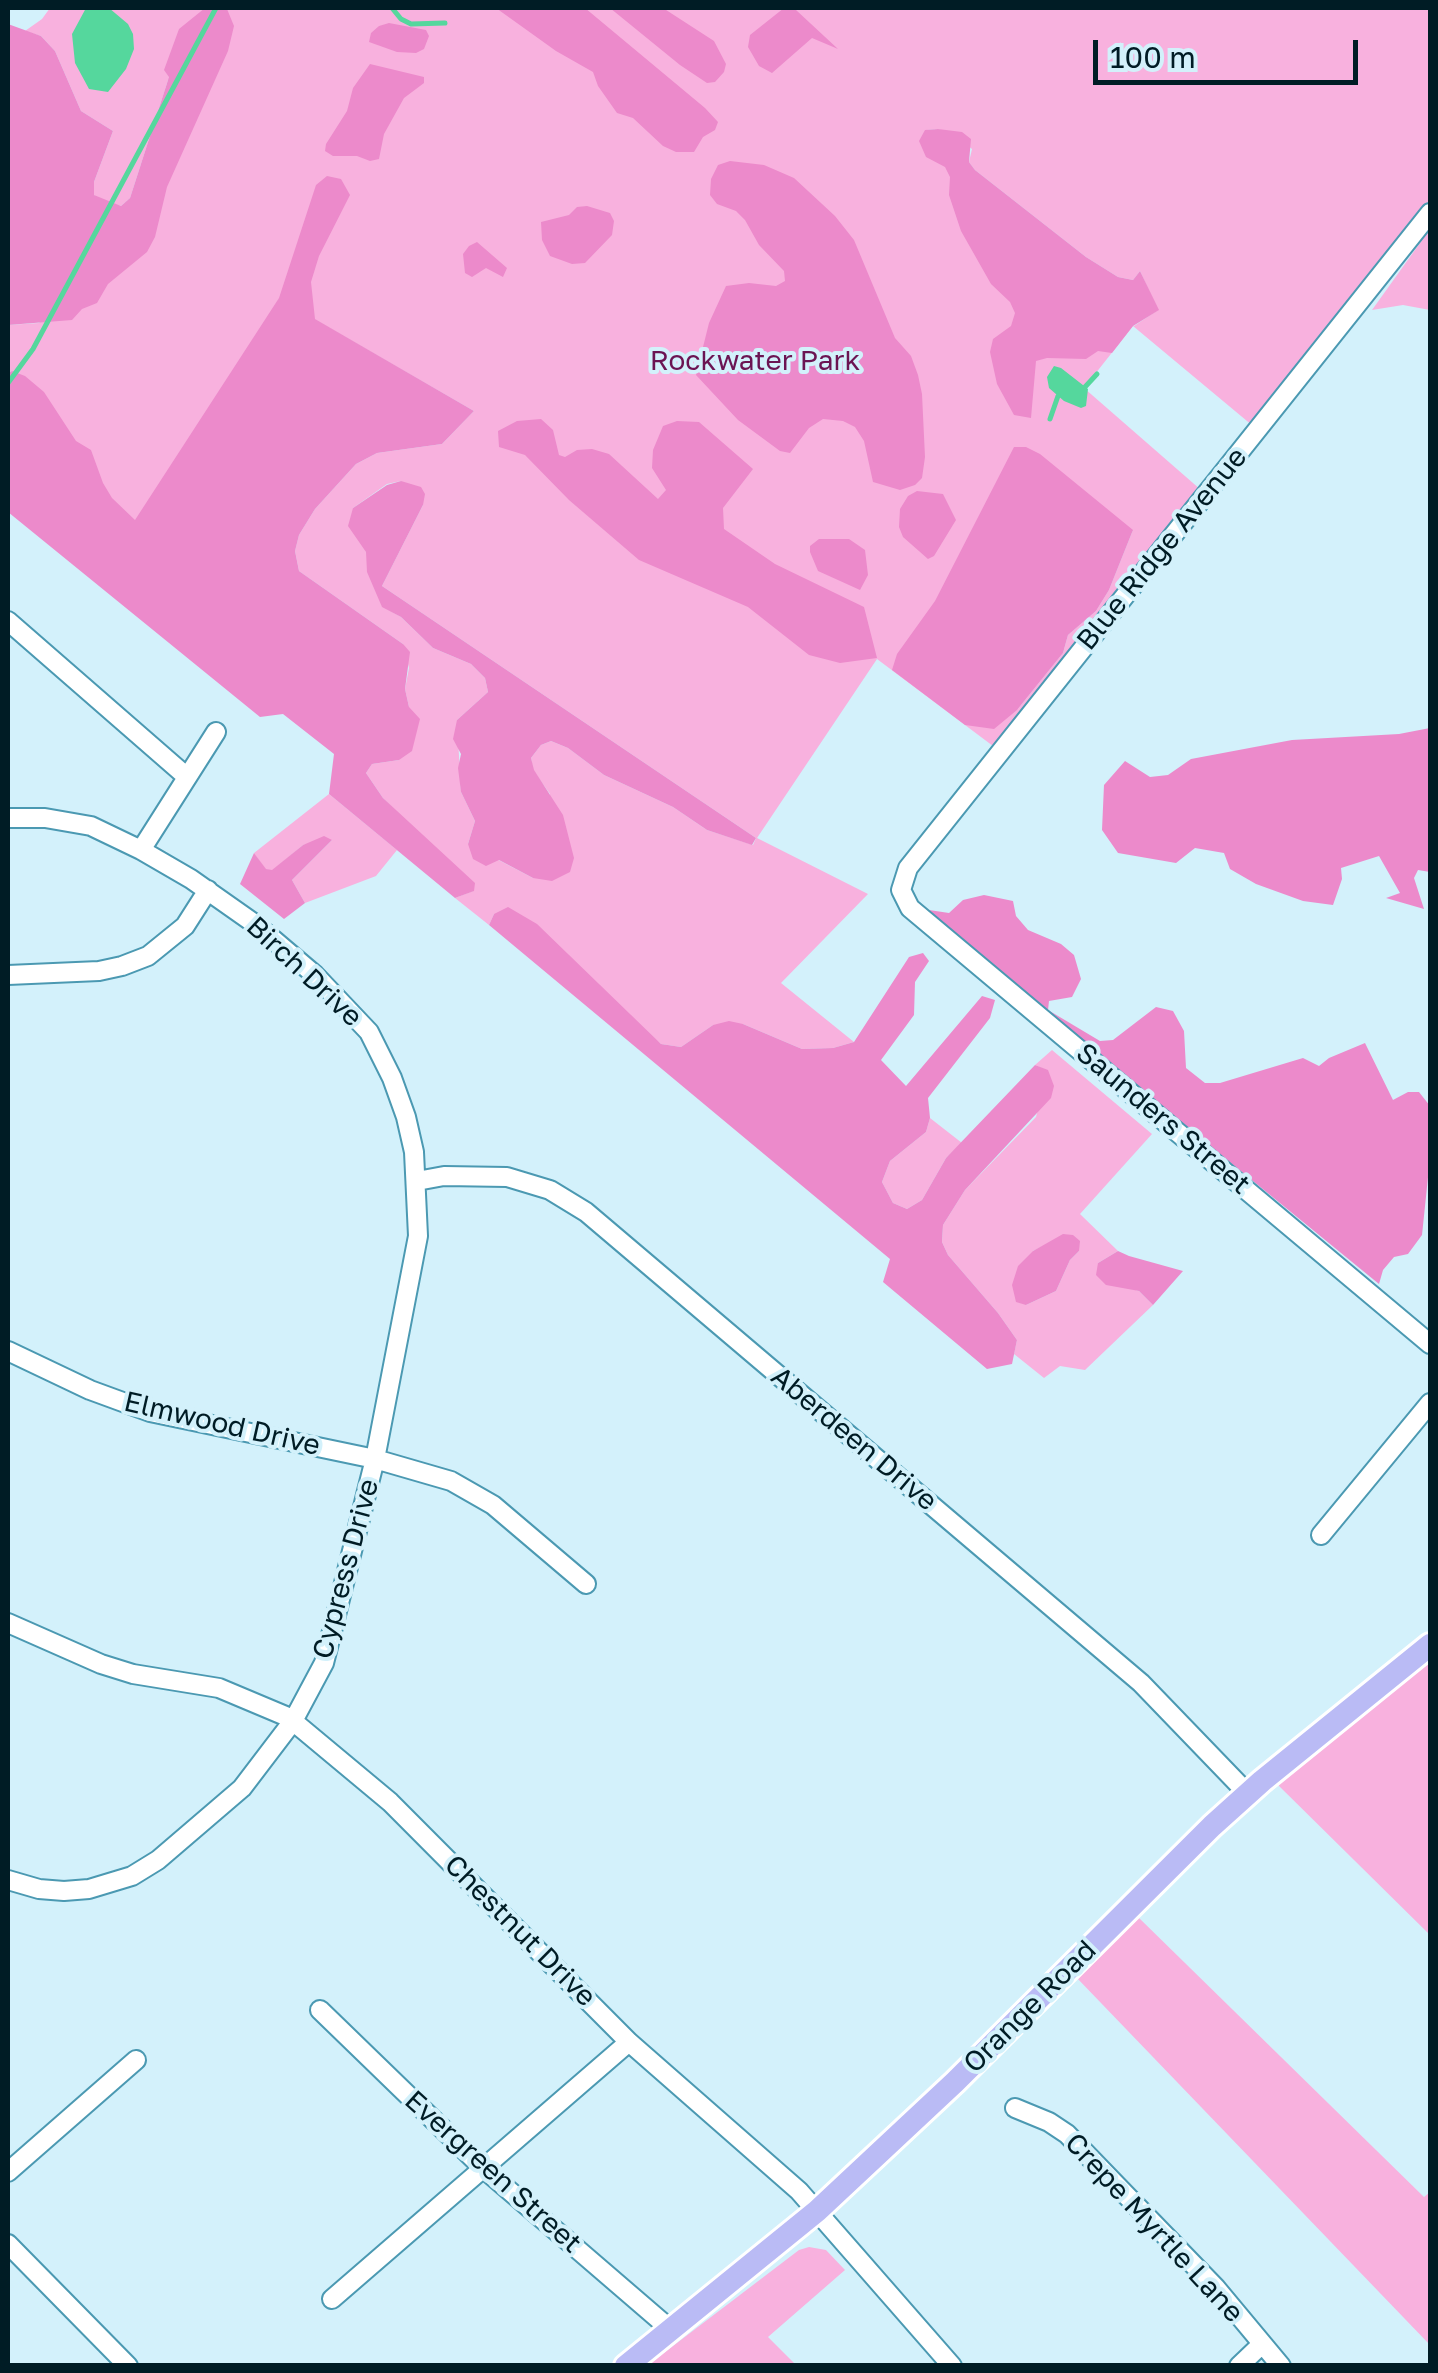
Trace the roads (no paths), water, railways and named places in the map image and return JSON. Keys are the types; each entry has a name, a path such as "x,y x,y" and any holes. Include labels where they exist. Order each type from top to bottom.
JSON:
{"main road":[{"name":"Orange Road","path":"626,2366 818,2211 1248,1794 1430,1645"}],"street":[{"name":"Blue Ridge Avenue","path":"902,890 908,868 1430,213"},
{"path":"8,621 188,776"},
{"path":"141,850 216,732"},
{"name":"Birch Drive","path":"8,818 45,818 92,826 208,890 276,940 370,1032 387,1064 406,1117 417,1182"},
{"path":"8,975 98,971 148,956 185,926 208,890"},
{"name":"Saunders Street","path":"902,890 910,908 1430,1344"},
{"name":"Aberdeen Drive","path":"417,1182 462,1174 506,1177 550,1190 586,1212 1142,1683 1248,1794"},
{"name":"Cypress Drive","path":"8,1880 38,1889 64,1891 99,1887 132,1876 158,1860 232,1798 270,1756 293,1721 324,1663 375,1459 416,1252 417,1182"},
{"name":"Elmwood Drive","path":"8,1351 90,1390 150,1412 375,1459 438,1477 473,1492 586,1584"},
{"path":"1322,1535 1430,1404"},
{"name":"Chestnut Drive","path":"8,1623 102,1664 133,1674 219,1688 254,1700 293,1721 390,1802 630,2042 799,2190 952,2366"},
{"name":"Evergreen Street","path":"320,2010 483,2168 670,2329"},
{"path":"332,2298 630,2042"},
{"path":"8,2172 136,2060"},
{"name":"Crepe Myrtle Lane","path":"1014,2108 1067,2134 1216,2288 1281,2366"},
{"path":"8,2244 128,2366"},
{"path":"1239,2366 1261,2344"}],"waterway":[{"path":"8,383 33,349 216,8"},
{"path":"392,8 411,24 445,23"},
{"path":"1085,387 1097,374"},
{"path":"1050,419 1058,396"}],"park label":[{"name":"Rockwater Park","path":"755,361"}]}
